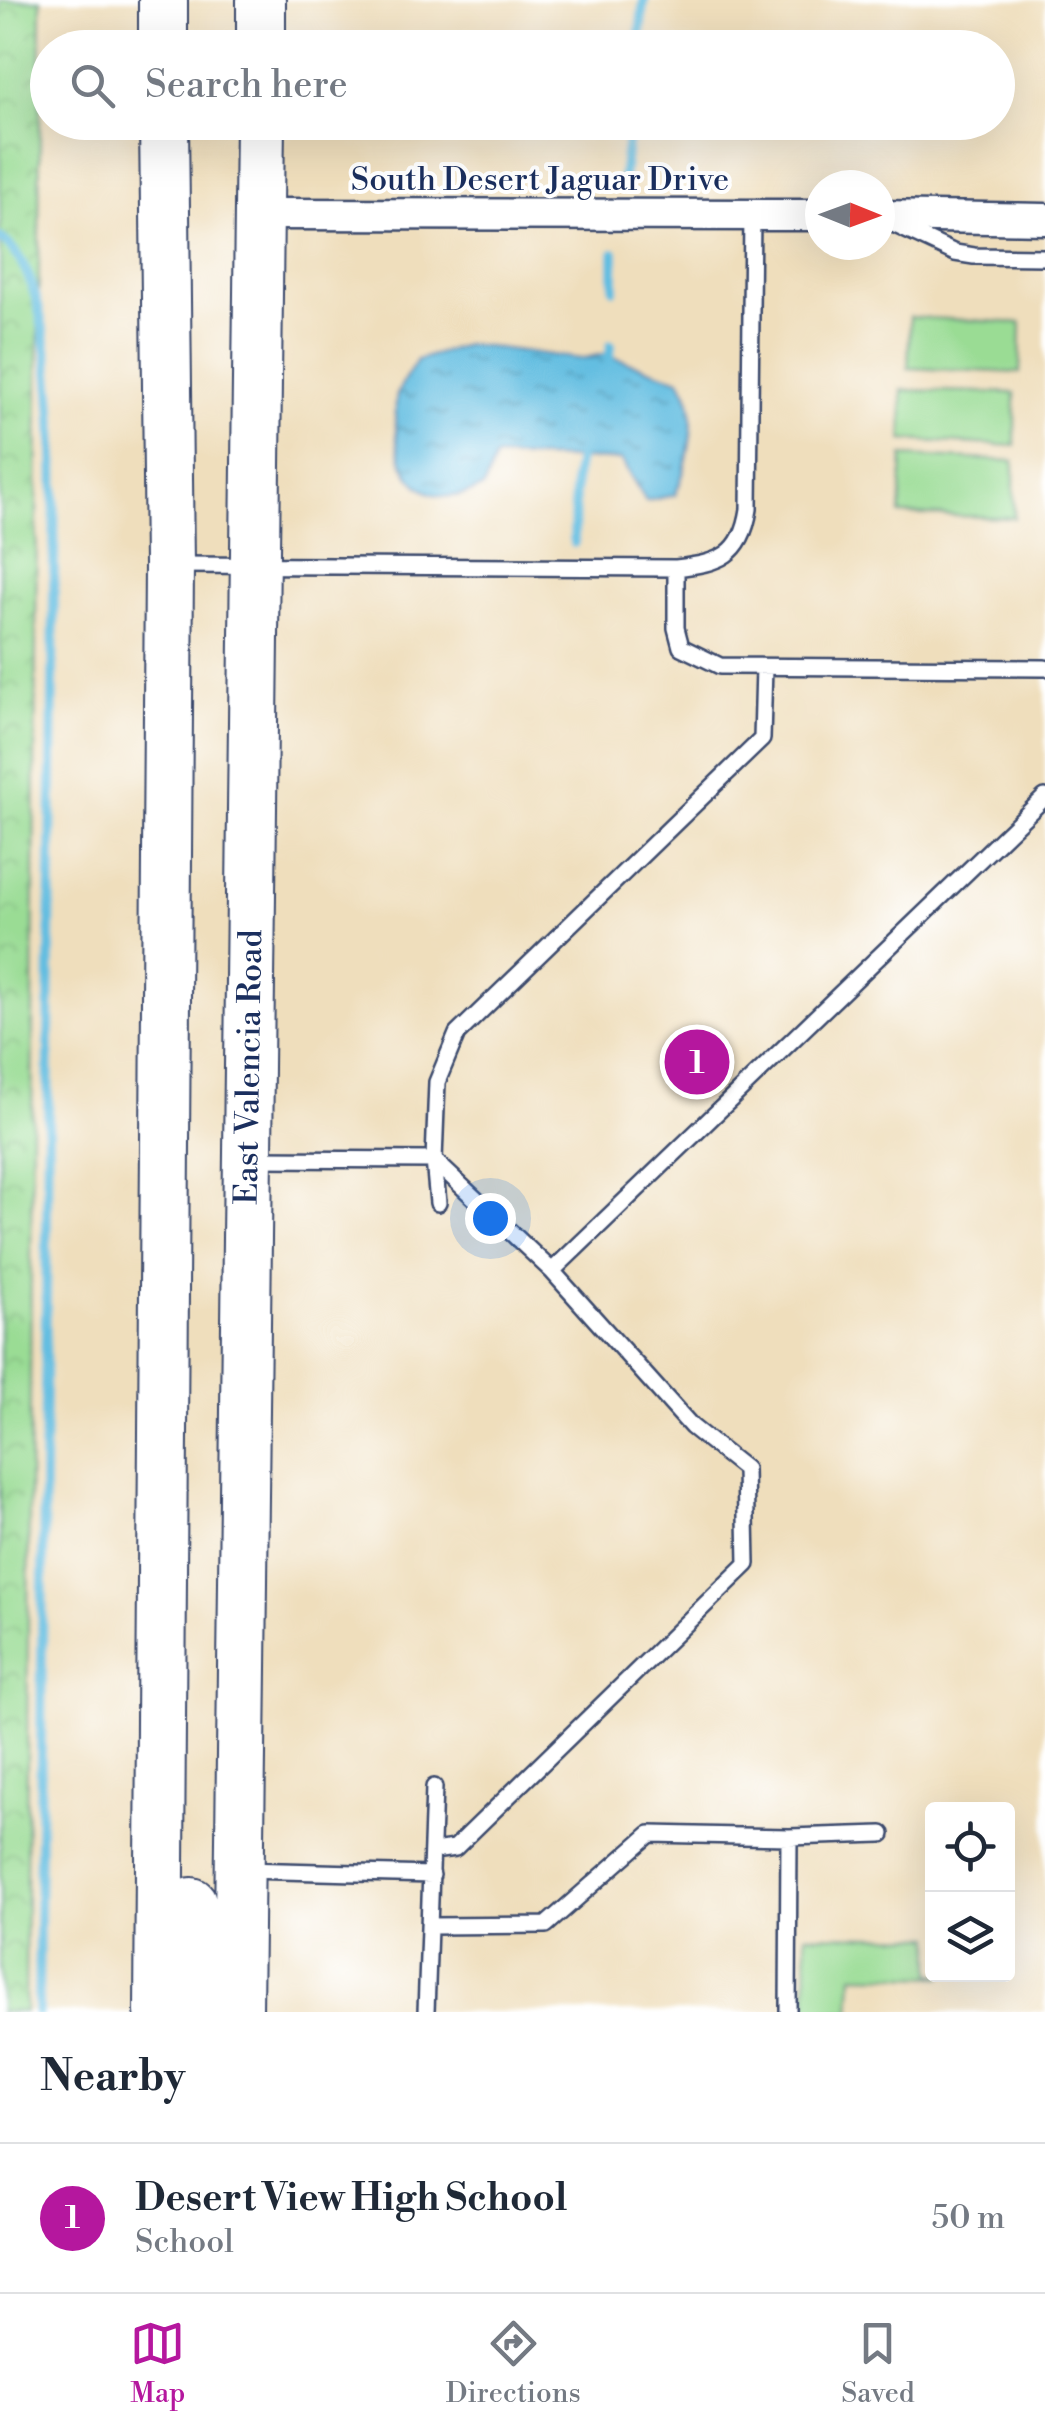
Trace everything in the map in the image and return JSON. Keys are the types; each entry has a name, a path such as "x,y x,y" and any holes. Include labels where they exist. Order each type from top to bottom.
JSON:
{"main road":[{"path":"163,0 164,30"},
{"path":"261,0 261,30"},
{"path":"159,2012 169,564 164,140"},
{"name":"East Valencia Road","path":"238,2012 260,140"},
{"path":"163,1586 190,1712 194,2012"}],"street":[{"name":"South Desert Jaguar Drive","path":"260,214 805,215"},
{"path":"895,217 1045,218"}],"lane":[{"path":"169,564 676,568 722,559 746,529 749,509 752,214"},
{"path":"895,224 956,253 1045,258"},
{"path":"676,568 676,628 681,647 720,666 1045,668"},
{"path":"438,1202 434,1160 437,1082 457,1034 762,739 764,667"},
{"path":"552,1272 1045,797"},
{"path":"246,1158 434,1160 552,1272 692,1427 745,1469 747,1564 455,1848 433,1851"},
{"path":"426,2012 434,1787"},
{"path":"431,1926 546,1925 650,1834 882,1834"},
{"path":"788,2012 789,1837"},
{"path":"240,1870 432,1875"}],"green space":[{"path":"0,0 41,0 41,30 30,30 30,140 40,140 25,2012 0,2012"},
{"path":"910,317 1021,323 1020,373 908,368"},
{"path":"902,390 1015,393 1015,446 903,440"},
{"path":"903,456 1014,461 1014,518 900,514"},
{"path":"806,1935 925,1937 925,1977 853,1975 851,2012 807,2012"}],"water":[{"path":"468,344 581,359 603,354 680,379 690,401 692,423 686,462 675,495 646,501 621,460 495,457 484,487 446,496 430,493 418,485 401,458 397,395 417,360"}],"waterway":[{"path":"640,30 644,0"},
{"path":"623,177 628,140"},
{"path":"0,238 22,262 37,300 52,403 54,458 38,2012"},
{"path":"614,253 614,289"},
{"path":"608,367 611,345"},
{"path":"574,543 575,478 581,449"}],"place":[{"name":"Desert View High School","path":"697,1062"}]}
